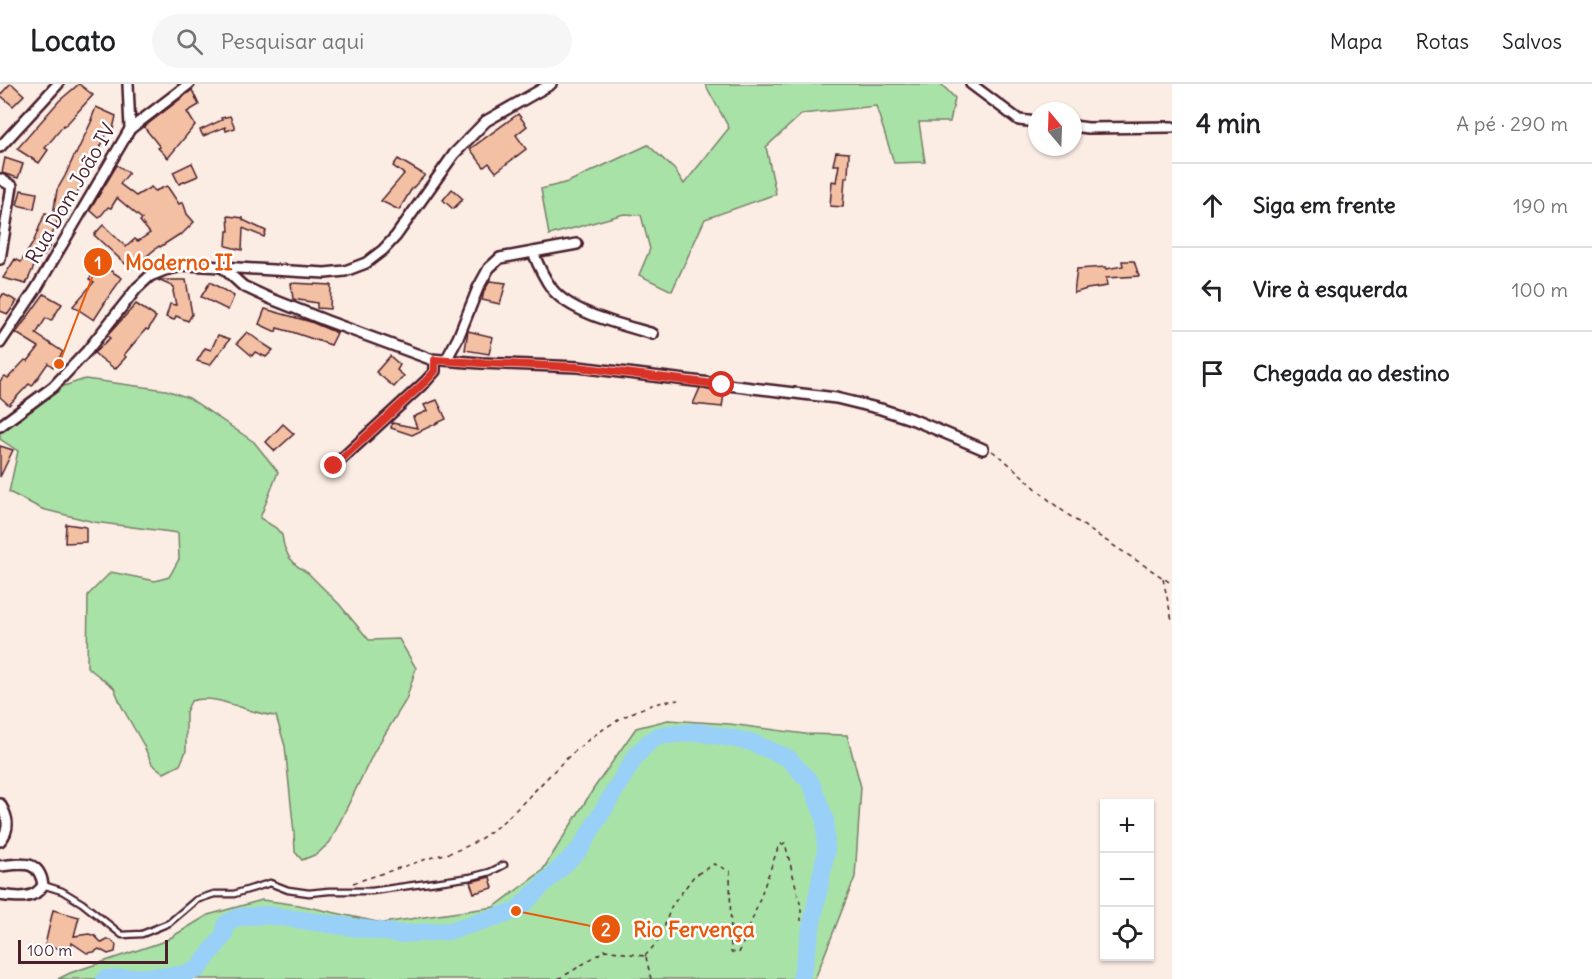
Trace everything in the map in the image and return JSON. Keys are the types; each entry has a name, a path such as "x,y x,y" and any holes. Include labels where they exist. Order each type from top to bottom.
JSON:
{"street":[{"path":"0,147 58,84"},
{"name":"Rua Dom João IV","path":"0,343 36,289 130,129 128,84"},
{"path":"130,129 189,84"},
{"path":"0,426 59,381 87,351 137,288 150,276 187,265 325,273 345,272 366,264 396,236 454,154 486,121 551,84"},
{"path":"971,84 1019,120 1028,121"},
{"path":"1082,127 1172,127"},
{"path":"0,179 12,186 0,259"},
{"path":"334,466 435,371 458,338 478,288 489,268 500,258 577,244"},
{"path":"533,252 541,271 554,291 573,305 591,315 653,334"},
{"path":"221,266 243,286 269,298 430,359 578,367 836,398 903,416 983,449"},
{"path":"0,804 8,826 6,834 0,841"},
{"path":"0,866 22,864 32,866 41,875 43,885 36,894 27,897 0,895"}],"lane":[{"path":"43,885 62,891 82,903 122,935 142,934 169,923 196,900 214,894 234,894 270,882 288,890 309,894 329,891 372,891 471,877 504,866"}],"path":[{"path":"983,449 992,451 1004,459 1034,488 1064,511 1172,584"},
{"path":"1163,578 1172,620"},
{"path":"347,884 448,854 486,835 504,821 579,747 606,727 655,704 678,700"},
{"path":"645,956 660,939 671,907 694,876 714,864 730,871 731,952 739,953 779,845 785,843 801,907 801,921"},
{"path":"558,979 605,950 645,956"},
{"path":"645,956 651,979"}],"green space":[{"path":"705,84 941,84 955,98 950,122 919,122 925,162 894,163 876,106 802,114 766,147 776,194 705,219 672,291 639,275 650,249 641,215 624,214 549,235 541,189 568,182 648,145 675,170 684,184 729,128"},
{"path":"85,379 166,390 189,398 254,442 278,472 260,518 276,528 282,535 289,557 339,604 369,640 399,639 416,668 406,700 375,750 330,842 317,854 302,860 295,852 285,746 276,716 211,699 191,701 186,712 186,751 180,765 164,773 152,764 114,688 87,667 88,595 111,572 155,581 169,577 179,559 178,533 94,522 42,509 9,492 18,451 0,439 0,432 64,386"},
{"path":"668,720 730,724 805,734 847,735 861,787 855,877 815,979 58,979 165,941 208,915 262,900 299,905 382,923 494,907 542,871 594,788 636,728"}],"building":[{"path":"10,84 24,95 13,106 0,95"},
{"path":"79,84 93,95 45,148 48,150 39,163 17,149 59,101"},
{"path":"192,90 199,105 187,112 195,125 168,158 144,127"},
{"path":"96,107 116,116 113,129 110,127 99,150 96,149 88,176 86,175 74,197 69,211 62,209 49,247 44,256 39,255 26,284 3,278 15,259 21,262 33,243 45,213 53,215 57,190 92,120"},
{"path":"518,114 527,126 516,135 526,149 496,172 489,163 484,167 470,149"},
{"path":"230,116 235,128 226,131 225,127 203,136 200,130 222,120 221,118"},
{"path":"836,152 849,153 843,207 830,206 832,181 836,182 839,165 833,165"},
{"path":"5,158 23,164 18,178 2,173"},
{"path":"398,159 425,175 411,190 399,210 381,201 404,174 393,166"},
{"path":"192,163 198,176 179,184 173,172"},
{"path":"117,165 129,173 120,184 136,196 151,187 155,191 167,186 179,204 183,202 187,214 194,222 181,235 159,246 131,269 94,235 103,225 126,247 135,239 138,241 150,233 140,221 142,219 117,198 111,208 108,207 99,218 90,210"},
{"path":"452,189 463,199 453,209 443,200"},
{"path":"21,190 37,193 34,209 17,205"},
{"path":"228,216 243,218 266,231 264,237 243,228 242,250 226,246 227,231 229,231"},
{"path":"1122,261 1134,261 1139,276 1106,278 1107,286 1074,293 1077,269 1106,267 1106,269 1123,266"},
{"path":"100,264 122,278 94,320 73,306 94,282 89,279"},
{"path":"158,280 186,280 192,314 188,321 176,316 174,320 166,317 170,304 176,305 174,287"},
{"path":"490,281 506,283 500,304 482,300"},
{"path":"210,282 234,296 228,310 201,297"},
{"path":"291,283 331,285 330,309 317,308 317,303 293,299"},
{"path":"3,294 17,301 8,314 0,311 0,299"},
{"path":"44,294 62,304 51,321 46,318 36,334 63,352 53,367 48,363 32,386 29,384 9,405 0,397 0,381 5,376 8,378 25,360 28,361 39,347 16,333"},
{"path":"136,304 156,317 115,369 94,353 110,338 107,336"},
{"path":"265,309 311,322 337,333 331,345 277,328 276,332 259,324"},
{"path":"468,331 493,337 489,354 465,350"},
{"path":"247,332 273,350 266,357 255,352 252,356 237,343"},
{"path":"218,335 230,339 210,365 197,361 205,348 211,350"},
{"path":"390,356 400,365 397,370 404,376 394,387 376,372"},
{"path":"700,388 724,394 722,407 693,404"},
{"path":"437,400 446,419 412,435 391,428 392,423 417,428 413,417 427,411 424,405"},
{"path":"283,424 294,434 275,451 266,442"},
{"path":"0,446 13,450 0,477"},
{"path":"66,524 86,527 86,542 65,543"},
{"path":"490,877 493,888 474,893 470,882"},
{"path":"53,910 79,917 74,936 89,934 102,943 111,940 116,945 115,952 108,954 99,949 87,953 72,943 70,951 45,945"}],"waterway":[{"path":"105,979 182,975 198,969 224,935 226,924 239,917 266,915 400,934 449,931 516,911 580,849 635,757 648,743 658,736 697,732 751,742 788,758 811,783 825,819 826,852 801,979"}],"place":[{"name":"Moderno II","path":"59,364"},
{"name":"Rio Fervença","path":"516,911"}],"route":[{"path":"334,466 426,381 435,371 435,360 578,367 722,385"}]}
